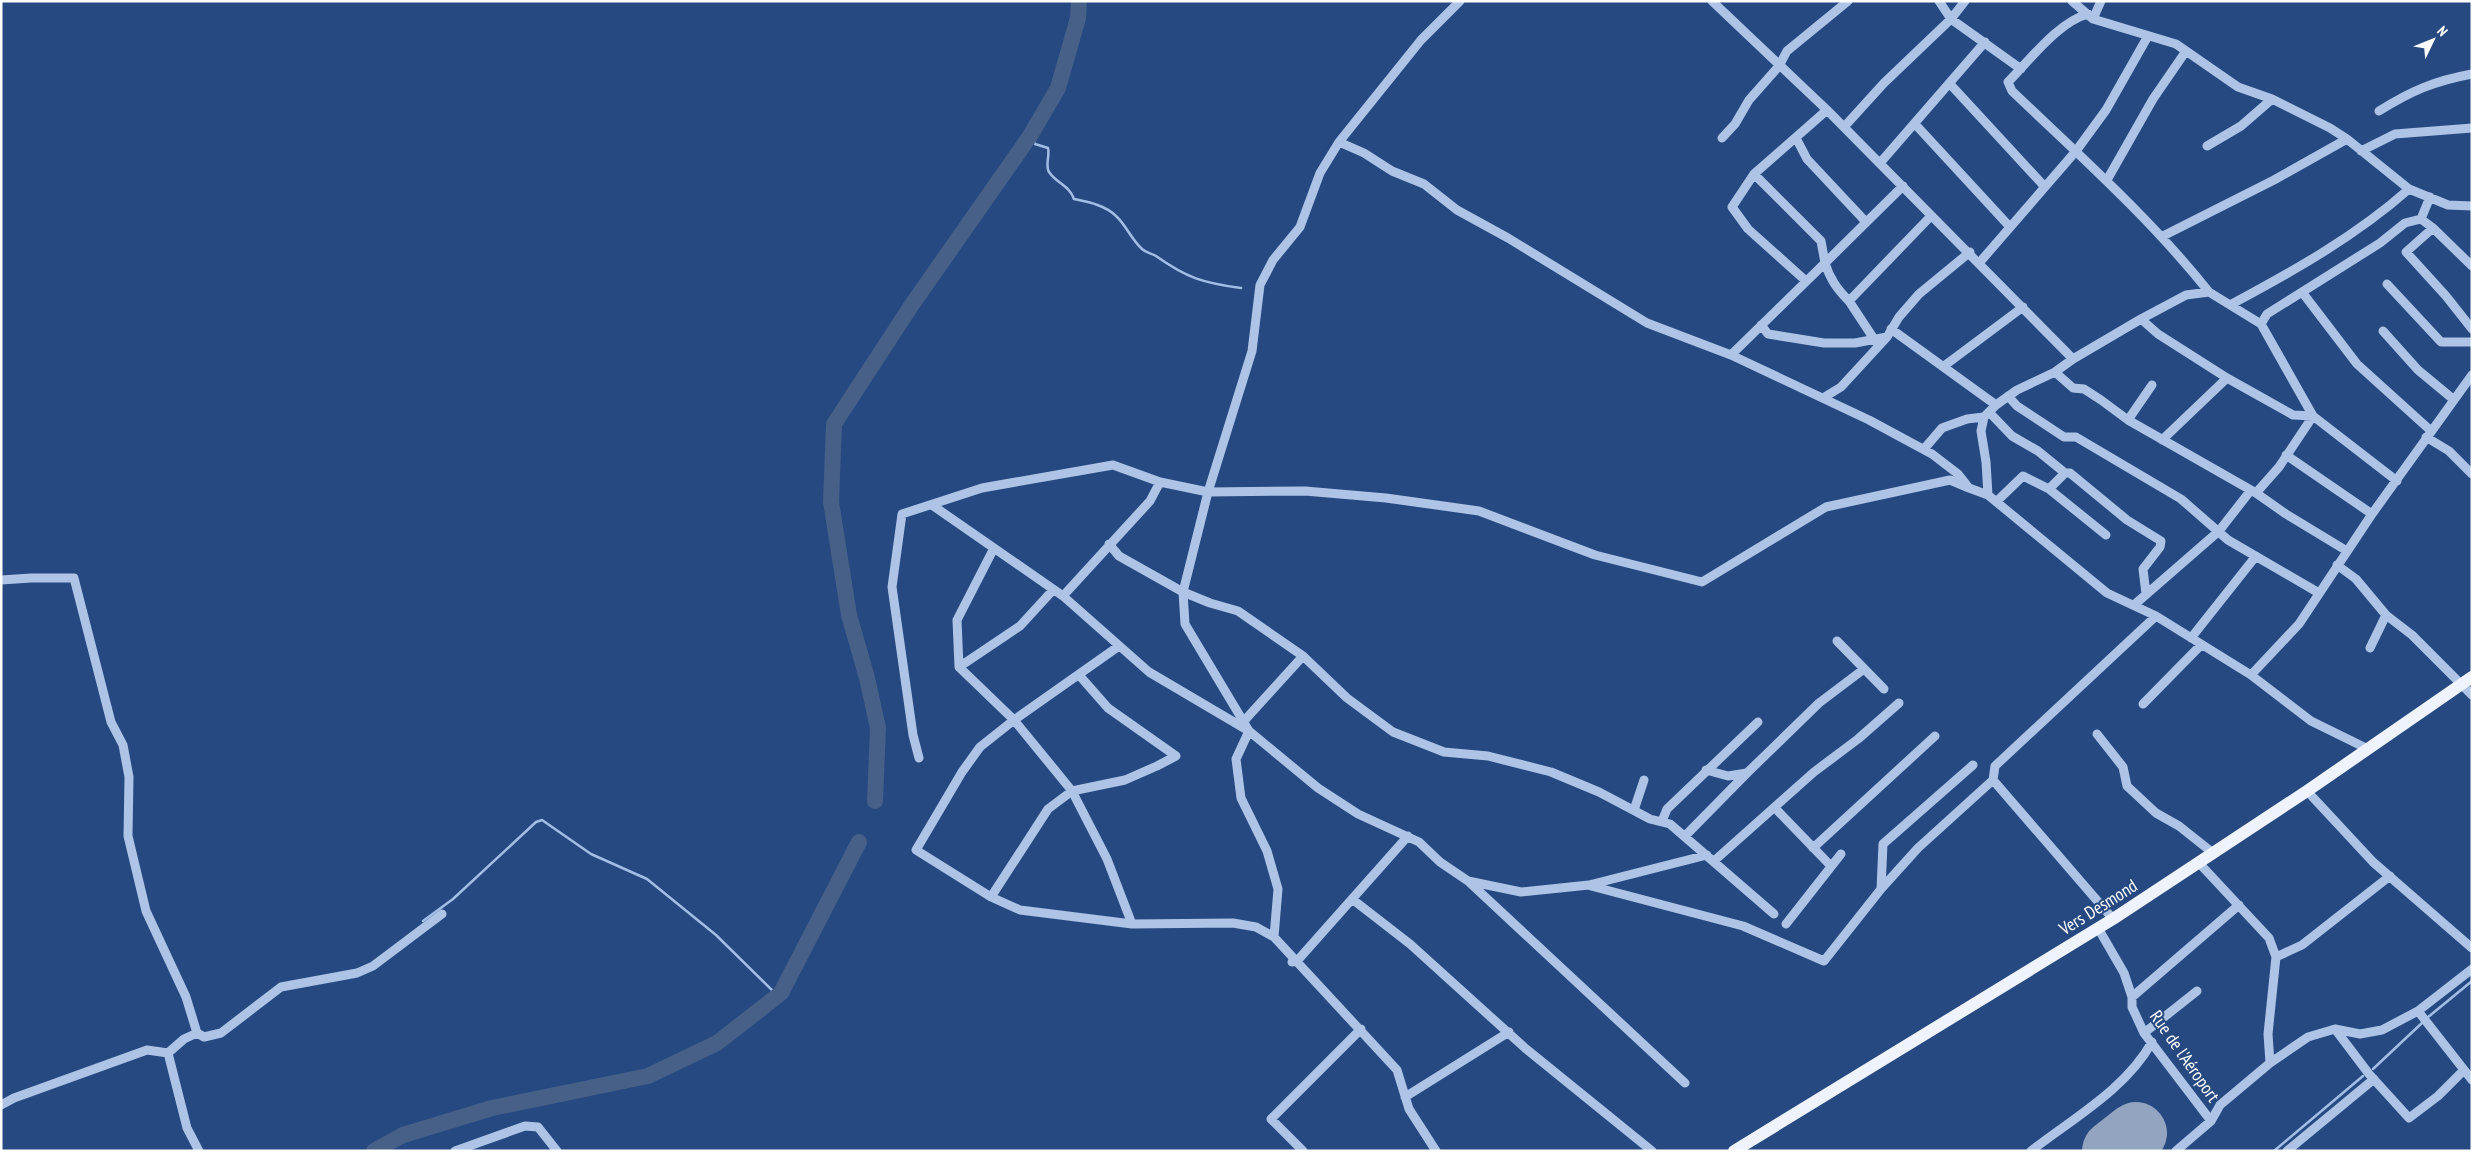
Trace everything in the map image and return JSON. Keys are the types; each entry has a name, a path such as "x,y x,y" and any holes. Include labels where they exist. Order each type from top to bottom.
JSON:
{"main road":[{"name":"Vers Desmond","path":"1734,1151 2113,919 2307,791 2466,681"}],"street":[{"path":"1249,731 1185,624 1182,592 1208,492 1252,351 1260,285 1273,260 1300,227 1320,173 1339,142 1421,40 1460,1"},
{"path":"1712,1 1827,110 1931,216 1980,262 2073,358"},
{"path":"1722,138 1735,124 1749,100 1779,66 1787,51 1848,1"},
{"path":"1939,1 1951,19 2021,69"},
{"path":"1844,127 1884,83 1951,19 1965,1"},
{"path":"2072,1 2090,16 2176,44 2238,87 2272,99 2347,139 2409,189 2448,205 2472,206"},
{"path":"2101,1 2090,16 2076,17 2063,26 2008,82 2012,91 2107,180 2163,236 2209,292 2261,324 2314,416 2397,481"},
{"path":"1980,262 2076,151 2106,110 2148,36"},
{"path":"1880,163 1985,42"},
{"path":"2107,180 2153,99 2186,51"},
{"path":"2379,112 2402,97 2440,80 2472,74"},
{"path":"1950,84 2045,187"},
{"path":"2207,146 2241,126 2272,99"},
{"path":"1806,281 1748,229 1732,207 1754,174 1827,110"},
{"path":"1915,124 2010,227"},
{"path":"2361,151 2395,134 2472,128"},
{"path":"1796,138 1807,159 1866,222"},
{"path":"2163,236 2274,180 2347,139"},
{"path":"1339,142 1364,153 1392,171 1424,184 1457,210 1508,238 1647,323 1731,355 1823,398 1924,449 1958,474 1969,488"},
{"path":"1754,174 1821,240 1825,263 1831,280 1849,301 1874,339"},
{"path":"1731,355 1903,186"},
{"path":"2230,305 2260,289 2343,238 2387,208 2409,189"},
{"path":"2421,219 2430,196"},
{"path":"1849,301 1931,216"},
{"path":"2421,219 2433,228 2471,265"},
{"path":"2261,324 2267,314 2380,244 2405,223 2421,219"},
{"path":"2433,228 2406,252 2446,296 2472,329"},
{"path":"1823,398 1841,387 1889,333 1899,316 1919,294 1970,252"},
{"path":"2387,284 2440,342 2472,342"},
{"path":"1988,495 1986,462 1981,431 1987,415 1996,405 2030,382 2055,372 2073,358 2140,318 2186,295 2209,292"},
{"path":"2302,292 2357,364 2428,434 2449,451 2472,474"},
{"path":"1944,366 2023,307"},
{"path":"2140,318 2158,334 2227,378 2293,415 2314,416"},
{"path":"1761,325 1768,334 1824,343 1855,343 1874,339 1889,333"},
{"path":"2383,331 2418,370 2453,400"},
{"path":"1889,333 1944,366 1996,405"},
{"path":"2055,372 2073,388 2084,390 2128,420 2254,492 2347,551"},
{"path":"2250,675 2287,639 2372,514 2472,374"},
{"path":"2162,440 2227,378"},
{"path":"2128,420 2152,385"},
{"path":"2008,396 2017,406 2064,437 2076,436 2181,500 2228,540 2319,593"},
{"path":"1924,449 1942,428 1967,419 1987,415"},
{"path":"1987,415 2012,436 2038,451 2065,473 2070,473 2128,520 2160,541 2160,547 2143,569 2146,594"},
{"path":"2134,605 2219,531 2286,455 2314,416"},
{"path":"2286,455 2372,514"},
{"path":"919,758 913,734 892,587 902,514 982,488 1113,465 1160,482 1208,492 1305,490 1386,498 1479,511 1595,555 1702,582 1826,507 1950,480 1988,495 2107,593 2156,616 2250,675 2311,721 2368,749"},
{"path":"2049,489 2065,473"},
{"path":"1996,502 2024,476 2049,489 2106,535"},
{"path":"1063,596 1150,501 1160,482"},
{"path":"932,505 1063,596 1149,672 1249,731 1318,788 1350,809 1418,842 1440,862 1468,881 1685,1082"},
{"path":"1109,544 1119,556 1182,592 1238,611 1303,656 1347,698 1393,732 1444,752 1488,756 1552,772 1598,792 1650,819 1670,824 1774,914"},
{"path":"994,548 957,620 959,667 1014,720 1072,791 1107,859 1132,924"},
{"path":"2191,638 2256,556"},
{"path":"2337,565 2356,579 2386,616 2466,681 2472,695"},
{"path":"1,580 74,578 111,722 123,745 129,777 128,836 146,912 186,997 197,1033 204,1037 221,1033 281,988 356,973 373,966 442,914"},
{"path":"959,667 1020,626 1053,590"},
{"path":"1589,885 1744,926 1824,961 1881,889 1918,848 1993,780 1995,766 2156,616"},
{"path":"2370,648 2386,616"},
{"path":"1837,642 1884,689"},
{"path":"2143,704 2202,645"},
{"path":"1119,646 1014,720 980,747 962,772 916,850 991,897 1020,910 1132,924 1233,923 1256,927 1274,937 1294,962 1361,1030 1397,1070 1409,1108 1436,1151"},
{"path":"1244,721 1303,656"},
{"path":"1685,836 1819,702 1864,669"},
{"path":"991,897 1048,809 1072,791 1125,780 1176,756 1108,708 1079,675"},
{"path":"1468,881 1521,892 1589,885 1710,858 1774,808 1814,772 1858,739 1899,702"},
{"path":"1662,822 1667,809 1758,722"},
{"path":"1249,731 1236,759 1241,798 1267,851 1278,889 1274,937"},
{"path":"2097,734 2123,766 2127,786 2156,813 2179,826 2213,854"},
{"path":"1813,848 1935,736"},
{"path":"1881,889 1882,844 1973,765"},
{"path":"1706,770 1728,776 1747,773"},
{"path":"1634,810 1644,780"},
{"path":"1993,780 2113,919"},
{"path":"2307,791 2373,862 2419,904 2472,948"},
{"path":"1774,808 1830,865"},
{"path":"1294,962 1408,836"},
{"path":"1786,924 1830,865 1841,854"},
{"path":"2198,863 2269,938 2276,957 2268,1034 2270,1062"},
{"path":"2276,957 2302,945 2390,876"},
{"path":"1352,899 1410,944 1508,1032 1652,1151"},
{"path":"2132,997 2239,905"},
{"name":"Rue de l'Aéroport","path":"2098,928 2124,973 2132,997 2132,1007 2144,1033 2211,1121"},
{"path":"2176,1151 2211,1121 2220,1105 2270,1062 2308,1037 2336,1029 2360,1034 2382,1030 2420,1013 2472,969"},
{"path":"2144,1033 2197,991"},
{"path":"2420,1013 2472,1080"},
{"path":"2336,1029 2374,1079 2409,1118 2438,1096 2464,1070"},
{"path":"1303,1151 1270,1119 1361,1030"},
{"path":"1405,1097 1508,1032"},
{"path":"1,1105 14,1098 147,1050 168,1053 184,1039 197,1033"},
{"path":"2031,1151 2117,1085 2145,1055 2152,1042"},
{"path":"168,1053 187,1128 198,1151"},
{"path":"2287,1151 2374,1079"},
{"path":"455,1151 525,1126 538,1127 556,1151"}],"waterway":[{"path":"875,801 878,728 867,678 849,615 831,502 834,424 911,306 1030,136 1058,88 1078,18 1079,1"},
{"path":"1030,136 1035,144 1048,148 1047,167 1049,172 1069,190 1074,199 1096,204 1112,212 1144,250 1177,270 1196,278 1216,284 1241,288"},
{"path":"423,921 453,899 536,822 542,820 591,854 647,879 716,935 778,996"},
{"path":"374,1151 403,1135 492,1108 648,1076 717,1043 781,993 859,842"},
{"path":"2427,1018 2472,981"},
{"path":"2373,1069 2423,1022"},
{"path":"2274,1151 2363,1076"}],"runway":[{"path":"2113,1151 2136,1133"}]}
